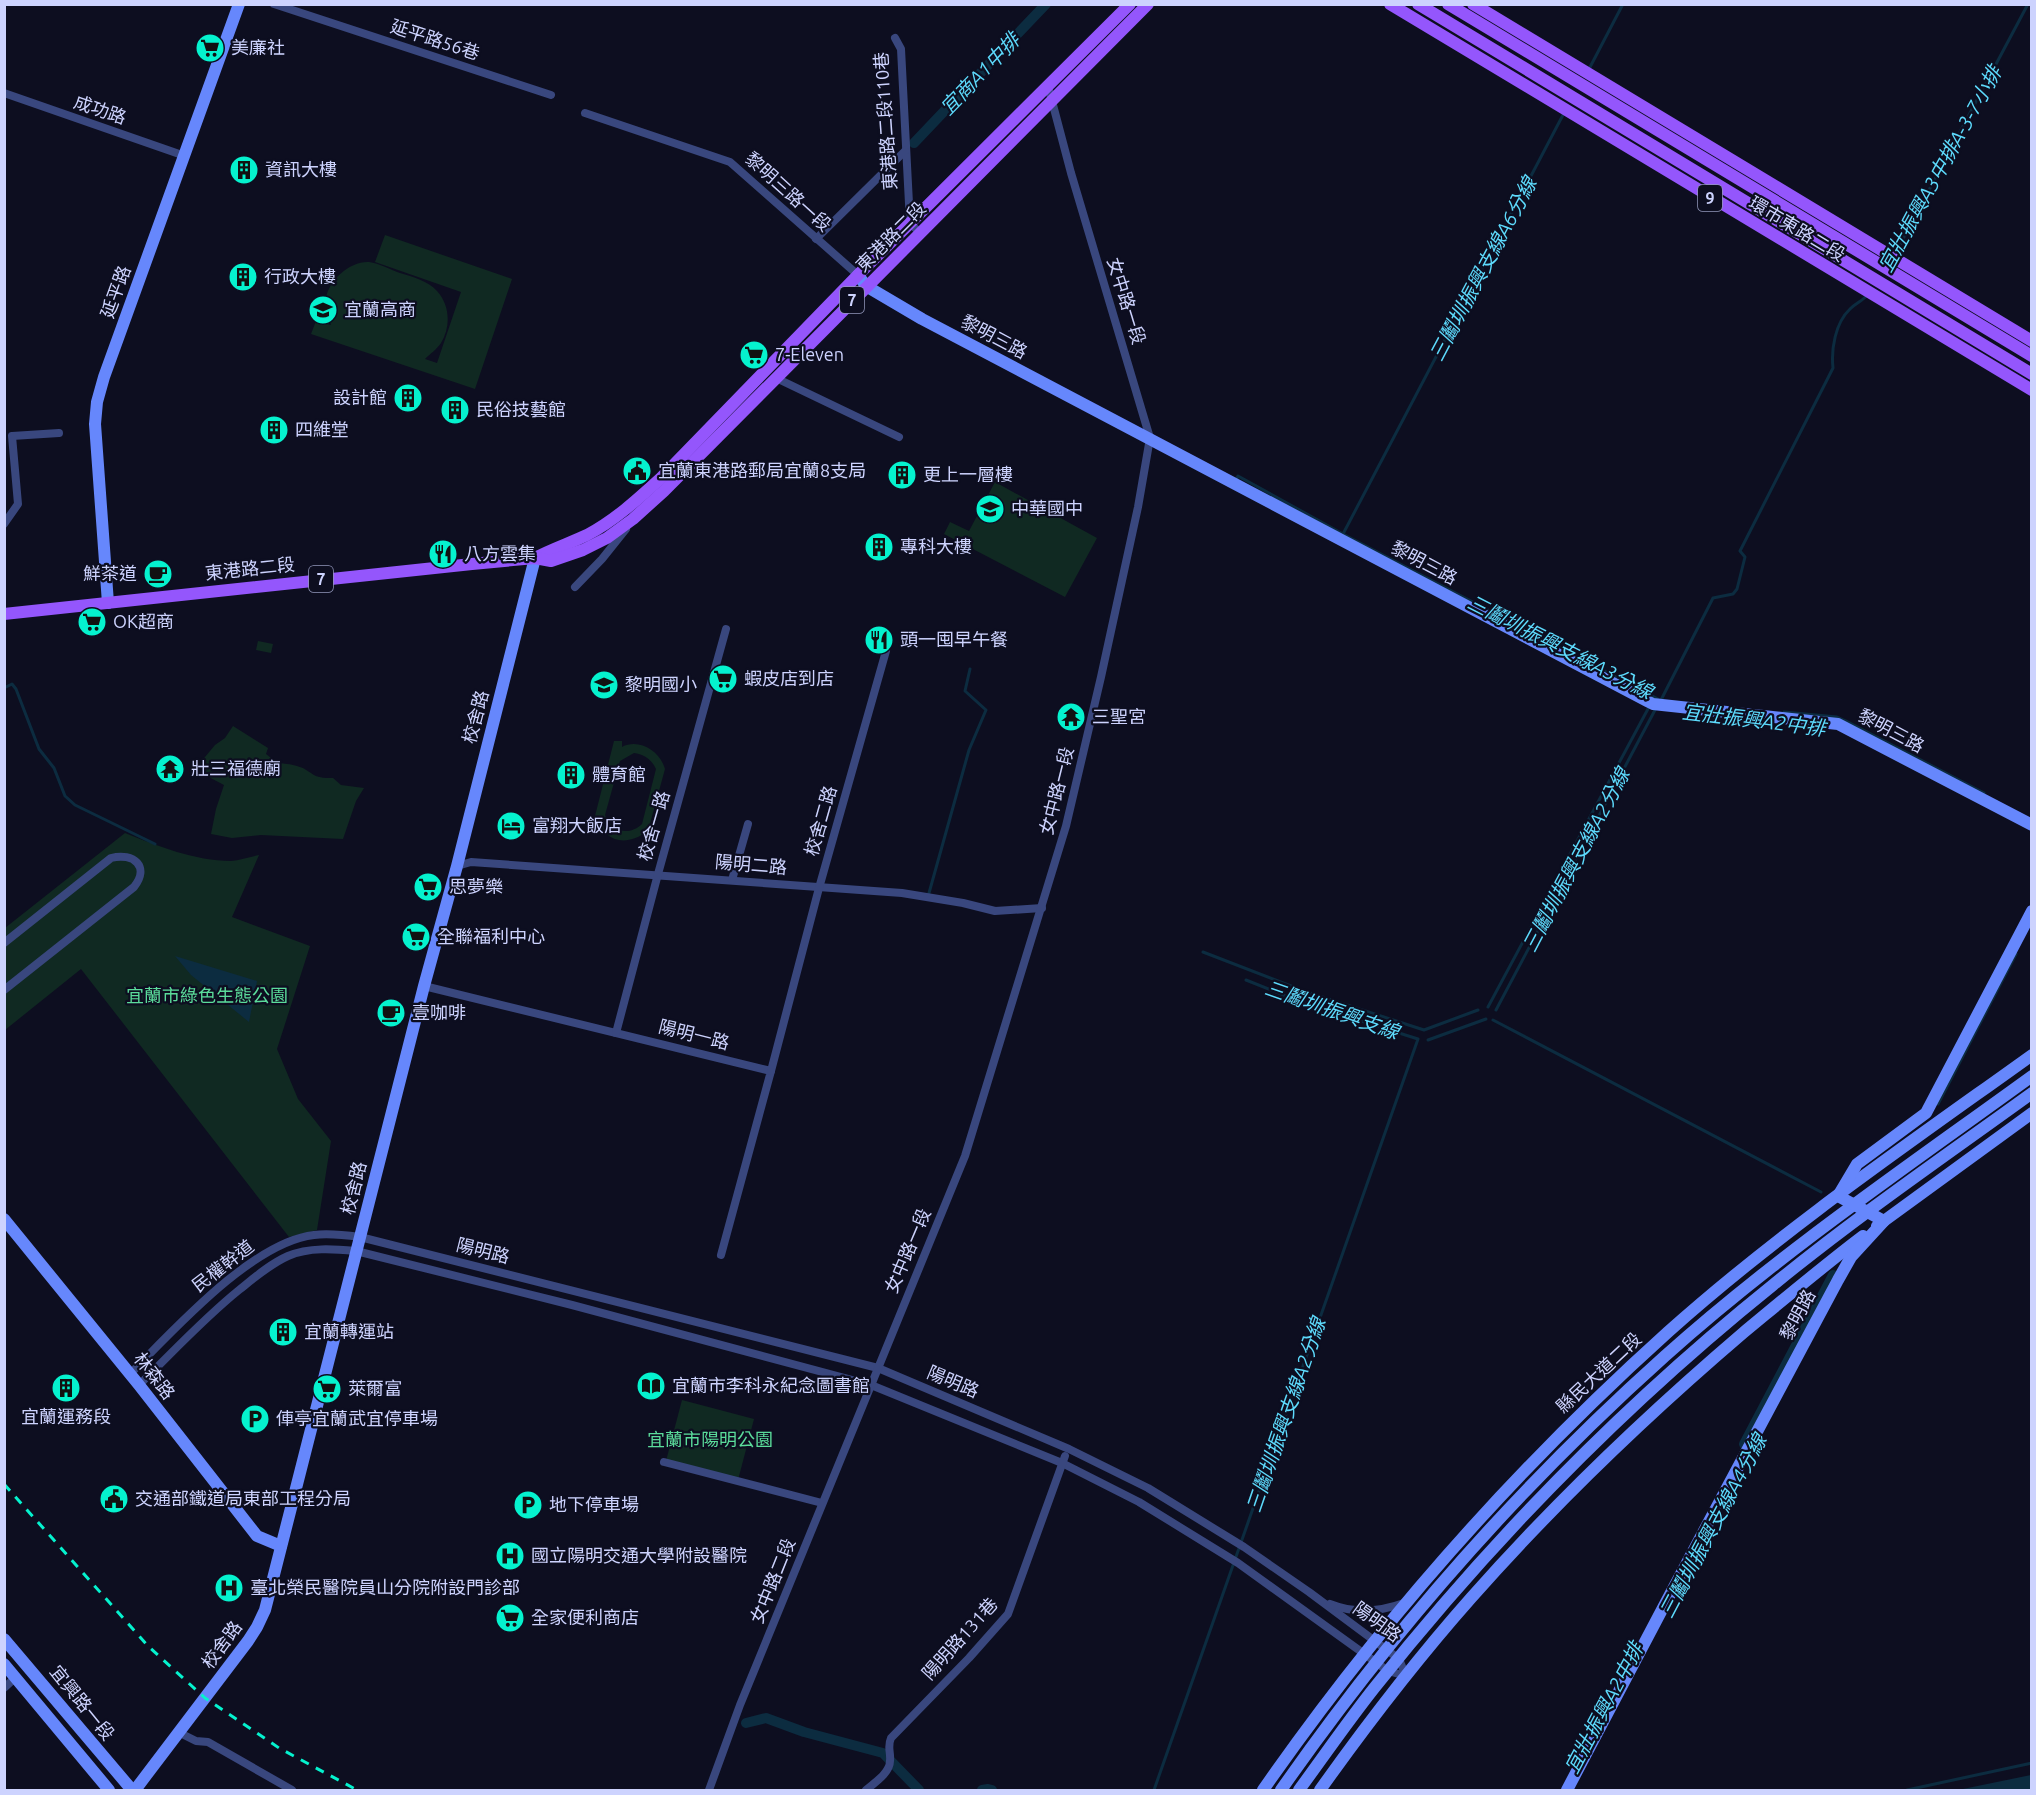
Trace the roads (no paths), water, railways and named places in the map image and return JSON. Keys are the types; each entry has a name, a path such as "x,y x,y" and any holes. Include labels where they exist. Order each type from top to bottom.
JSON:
{"main road":[{"name":"東港路二段","path":"535,558 589,534 630,506 661,478 858,275 1130,4"},
{"name":"東港路二段","path":"4,614 277,583 535,558 551,561 583,550 607,538 633,519 664,491 1148,4"},
{"name":"環市東路二段","path":"1390,4 2031,390"},
{"name":"環市東路二段","path":"1418,4 2031,374"},
{"name":"環市東路二段","path":"1448,4 2031,356"},
{"name":"環市東路二段","path":"1473,4 2031,341"}],"street":[{"name":"延平路","path":"108,603 95,424 97,402 104,377 239,4"},
{"name":"延平路56巷","path":"274,4 551,95"},
{"name":"東港路二段110巷","path":"895,38 901,49 910,223"},
{"name":"女中路一段","path":"871,1385 965,1156 1042,908 1079,773 1124,577 1150,438 1071,173 1048,86"},
{"name":"成功路","path":"4,93 185,156"},
{"name":"黎明三路一段","path":"585,113 730,162 858,275"},
{"path":"816,239 905,151"},
{"path":"910,223 920,233"},
{"name":"黎明三路","path":"858,275 866,286 922,319 1647,701 1665,705 1838,724 2031,825"},
{"path":"776,378 899,437"},
{"path":"4,524 18,504 12,436 58,434"},
{"path":"575,587 602,559 633,519"},
{"name":"校舍路","path":"133,1791 258,1627 265,1610 535,558"},
{"name":"校舍一路","path":"616,1033 726,629"},
{"name":"校舍二路","path":"771,1071 819,888 886,651"},
{"path":"732,880 748,824"},
{"path":"4,943 111,858 125,856 138,864 141,876 134,888 4,990"},
{"name":"陽明二路","path":"457,866 471,862 658,874 902,893 995,911 1042,908"},
{"path":"1884,1221 1838,1196 1857,1164 1926,1113 2031,911"},
{"name":"陽明一路","path":"424,986 771,1071"},
{"name":"縣民大道二段","path":"1263,1791 1319,1712 1404,1603 1451,1549 1553,1441 1668,1332 1748,1266 1838,1196 2031,1055"},
{"path":"721,1255 771,1071"},
{"name":"縣民大道二段","path":"1281,1791 1375,1662 1441,1583 1567,1449 1665,1356 1730,1300 1854,1205 2031,1076"},
{"path":"1299,1791 1388,1671 1446,1602 1582,1456 1687,1358 1773,1285 1867,1212 2031,1093"},
{"path":"1926,1113 1939,1121"},
{"path":"1320,1791 1361,1733 1470,1599 1527,1537 1613,1450 1697,1372 1825,1264 2031,1113"},
{"name":"林森路","path":"4,1219 257,1536 281,1546"},
{"name":"黎明路","path":"1567,1791 1838,1280 1851,1257 1884,1221"},
{"name":"民權幹道","path":"130,1374 201,1304 268,1251 313,1235 337,1234 360,1237"},
{"name":"陽明路","path":"360,1237 878,1368 1069,1449 1148,1488 1244,1546 1309,1592 1399,1659 1406,1676"},
{"name":"民權幹道","path":"139,1386 211,1313 258,1274 277,1262 287,1256 327,1249 356,1251"},
{"name":"陽明路","path":"356,1251 572,1305 871,1385 1064,1460 1238,1563 1388,1671 1406,1676"},
{"path":"1825,1264 1837,1267 1840,1273 1838,1280"},
{"name":"女中路二段","path":"709,1791 740,1705 871,1385"},
{"path":"1553,1441 1567,1449"},
{"name":"陽明路131巷","path":"866,1791 891,1763 889,1743 891,1738 969,1658 1008,1614 1064,1460"},
{"path":"664,1462 822,1503"},
{"path":"1309,1592 1339,1608 1356,1611 1381,1610 1404,1603"},
{"name":"宜興路一段","path":"4,1639 133,1791"},
{"name":"宜興路一段","path":"4,1664 109,1791"},
{"path":"4,1688 16,1677"},
{"path":"180,1732 196,1741 208,1742 291,1791"}],"water":[{"path":"175,956 257,981 249,1022 191,975"},
{"path":"2031,1775 2031,1790 1958,1790"}],"waterway":[{"name":"宜商A1中排","path":"914,143 1046,4"},
{"name":"三鬮圳振興支線A6分線","path":"1588,71 1623,4"},
{"name":"宜壯振興A3中排A-3-7小排","path":"1897,254 2028,4"},
{"name":"三鬮圳振興支線A6分線","path":"1343,534 1564,113"},
{"name":"宜壯振興A3中排A-3-7小排","path":"1661,700 1713,598 1733,594 1737,589 1745,557 1740,551 1833,368 1834,345 1841,322 1850,309 1868,294"},
{"name":"三鬮圳振興支線A3分線","path":"1237,478 1238,476 1343,534 1658,699"},
{"name":"三鬮圳振興支線A3分線","path":"929,893 969,750 986,710 965,691 970,669"},
{"name":"三鬮圳振興支線","path":"4,688 12,684 16,689 39,749 54,768 65,796 75,805 155,844"},
{"name":"宜壯振興A2中排","path":"1488,1007 1649,707"},
{"name":"三鬮圳振興支線A2分線","path":"1496,1010 1655,710"},
{"name":"三鬮圳振興支線A3分線","path":"1784,712 1837,717 1984,793"},
{"name":"宜壯振興A2中排","path":"1738,719 1765,722"},
{"path":"1203,952 1304,991 1424,1030 1478,1010"},
{"name":"三鬮圳振興支線A4分線","path":"1938,1104 2016,954"},
{"name":"三鬮圳振興支線A2分線","path":"1154,1790 1418,1039 1301,1002 1246,980"},
{"name":"三鬮圳振興支線A2分線","path":"1428,1040 1486,1019"},
{"path":"1493,1020 1821,1192"},
{"name":"宜壯振興A2中排","path":"1744,1444 1833,1275"},
{"path":"746,1723 766,1718 804,1732 883,1753 919,1790"},
{"path":"1907,1790 2032,1763"},
{"path":"982,1790 992,1790"}],"railway":[{"path":"4,1484 148,1646 205,1698 279,1748 357,1790"}],"place":[{"name":"美廉社","path":"210,48"},
{"name":"資訊大樓","path":"244,170"},
{"name":"行政大樓","path":"243,277"},
{"name":"宜蘭高商","path":"323,310"},
{"name":"7-Eleven","path":"754,355"},
{"name":"設計館","path":"408,398"},
{"name":"民俗技藝館","path":"455,410"},
{"name":"四維堂","path":"274,430"},
{"name":"宜蘭東港路郵局宜蘭8支局","path":"637,471"},
{"name":"更上一層樓","path":"902,475"},
{"name":"中華國中","path":"990,509"},
{"name":"專科大樓","path":"879,547"},
{"name":"八方雲集","path":"443,554"},
{"name":"鮮茶道","path":"158,574"},
{"name":"OK超商","path":"92,622"},
{"name":"頭一囤早午餐","path":"879,640"},
{"name":"蝦皮店到店","path":"723,679"},
{"name":"黎明國小","path":"604,685"},
{"name":"三聖宮","path":"1071,717"},
{"name":"壯三福德廟","path":"170,769"},
{"name":"體育館","path":"571,775"},
{"name":"富翔大飯店","path":"511,826"},
{"name":"思夢樂","path":"428,887"},
{"name":"全聯福利中心","path":"416,937"},
{"name":"壹咖啡","path":"391,1013"},
{"name":"宜蘭轉運站","path":"283,1332"},
{"name":"宜蘭市李科永紀念圖書館","path":"651,1386"},
{"name":"宜蘭運務段","path":"66,1388"},
{"name":"萊爾富","path":"327,1389"},
{"name":"俥亭宜蘭武宜停車場","path":"255,1419"},
{"name":"交通部鐵道局東部工程分局","path":"114,1499"},
{"name":"地下停車場","path":"528,1505"},
{"name":"國立陽明交通大學附設醫院","path":"510,1556"},
{"name":"臺北榮民醫院員山分院附設門診部","path":"229,1588"},
{"name":"全家便利商店","path":"510,1618"}],"park label":[{"name":"宜蘭市綠色生態公園","path":"207,996"},
{"name":"宜蘭市陽明公園","path":"710,1440"}]}
